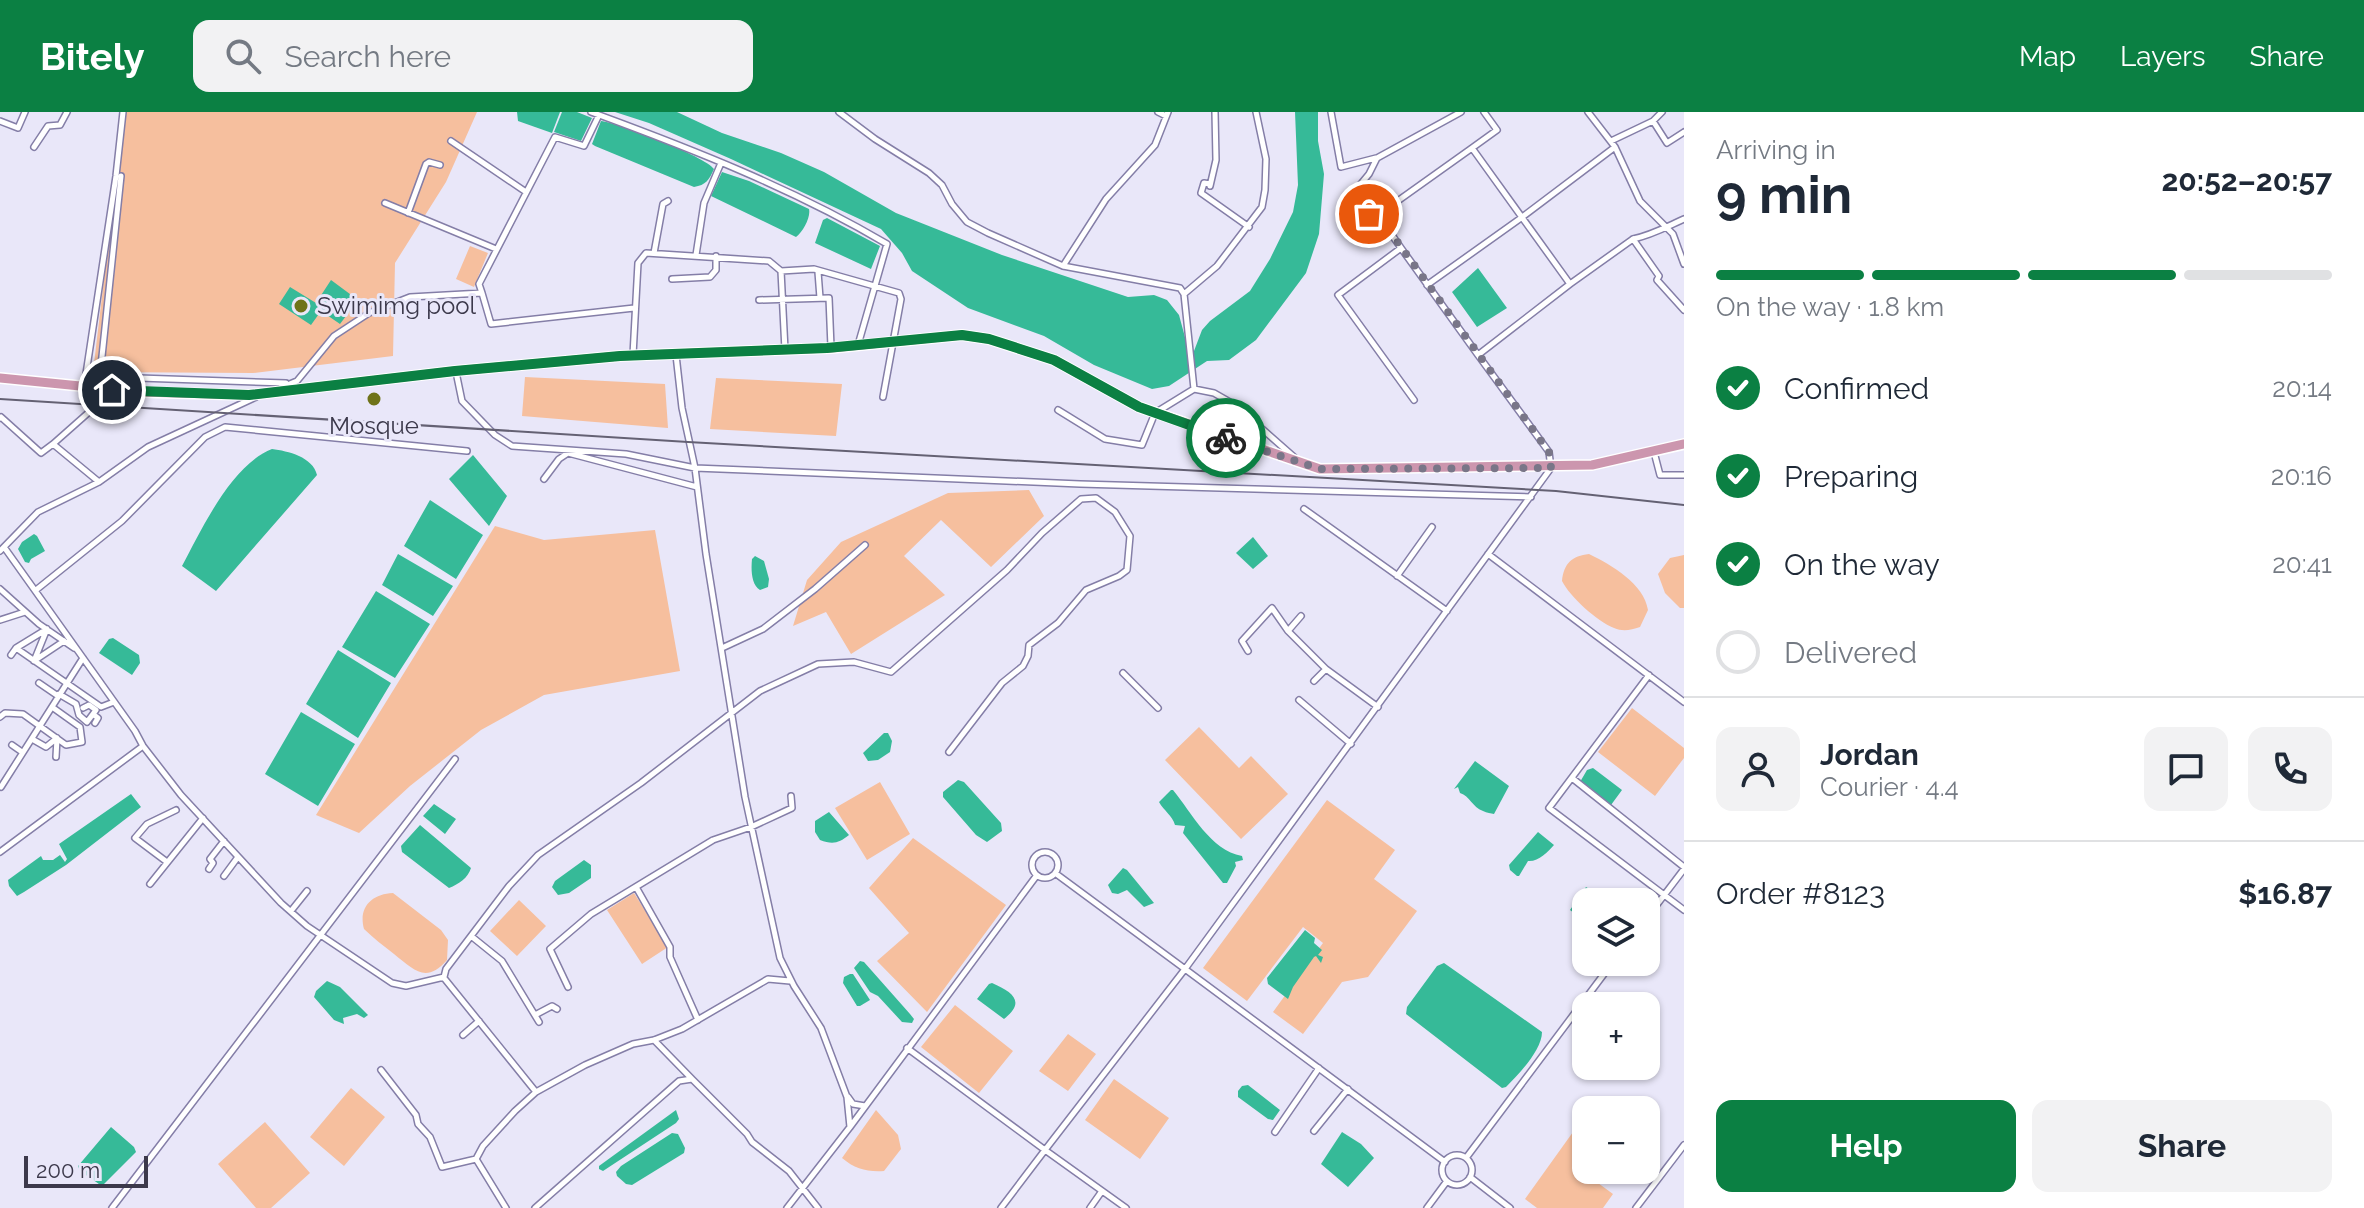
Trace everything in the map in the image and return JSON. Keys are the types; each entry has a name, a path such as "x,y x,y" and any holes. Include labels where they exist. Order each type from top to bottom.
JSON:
{"highway":[{"path":"0,378 140,392 263,394 455,371 633,356 893,344 962,335 989,339 1054,360 1155,413 1320,469 1551,468 1592,465 1684,444"}],"street":[{"path":"0,121 18,128 25,112"},
{"path":"34,147 48,126 60,125 67,112"},
{"path":"84,388 123,112"},
{"path":"591,112 721,163 806,201 887,244 857,346"},
{"path":"839,112 929,173 942,185 967,222 1063,266 1155,285 1176,286 1184,294 1194,389"},
{"path":"1063,266 1106,199 1155,145 1167,114 1158,112"},
{"path":"1215,112 1216,160 1210,185 1204,183 1201,193 1249,227"},
{"path":"1184,294 1217,266 1262,207 1266,159 1256,112"},
{"path":"1331,112 1341,167 1377,158 1461,112"},
{"path":"1377,158 1369,174 1350,197 1369,214 1378,215 1497,130 1484,112"},
{"path":"1588,112 1613,144 1640,201 1673,234 1684,264"},
{"path":"1427,285 1521,218 1613,144 1653,121 1662,112"},
{"path":"599,115 584,146 555,137 479,284 491,324 634,308"},
{"path":"1653,121 1667,143 1684,132"},
{"path":"451,141 526,192"},
{"path":"1472,148 1570,284"},
{"path":"696,255 704,203 721,163"},
{"path":"408,213 426,164 440,165"},
{"path":"121,176 101,366 110,377 286,383"},
{"path":"654,253 663,204 668,201"},
{"path":"385,203 496,249"},
{"path":"1001,1208 1185,969 1551,468 1549,452 1378,215"},
{"path":"1478,355 1633,239 1661,231 1684,219"},
{"path":"1633,239 1659,276 1657,280 1684,310"},
{"path":"1401,248 1338,295 1414,400"},
{"path":"633,356 638,263 646,253 769,261 781,271 814,269 899,293 901,299 883,397"},
{"path":"672,279 710,277 716,270 716,256"},
{"path":"781,271 785,350"},
{"path":"818,272 820,298"},
{"path":"444,977 406,986 392,983 291,911 181,795 143,746 36,590 2,549 38,512 99,482 148,447 297,381 334,336 369,313 410,297 482,293"},
{"path":"759,300 829,298 831,348"},
{"path":"676,355 731,714 751,827 780,958 791,982 821,1028 847,1097 850,1127"},
{"path":"455,371 462,401 495,435 512,446 626,454 695,468 1080,484 1531,497"},
{"path":"1058,410 1105,439 1142,445 1155,413 1194,389 1214,393 1235,405 1301,463"},
{"path":"0,418 41,453 88,413"},
{"path":"36,590 122,521 205,437 225,427 467,451"},
{"path":"53,444 99,482"},
{"path":"1654,452 1660,475 1684,475"},
{"path":"544,479 559,459 568,453 697,487"},
{"path":"444,977 446,969 509,886 538,855 641,783 760,691 818,664 854,662 891,672 1007,570 1042,533 1081,499 1096,498 1115,512 1130,536 1127,570 1086,590 1058,623 1029,645 1023,666 1002,683 949,752"},
{"path":"1304,509 1447,611"},
{"path":"1397,576 1432,527"},
{"path":"722,648 763,629 865,545"},
{"path":"1488,554 1684,702"},
{"path":"0,589 78,651"},
{"path":"1248,651 1242,641 1272,608 1288,631 1326,669 1378,707"},
{"path":"0,620 26,612"},
{"path":"1288,631 1301,616"},
{"path":"11,655 16,648 47,629"},
{"path":"34,661 47,629"},
{"path":"34,661 64,641"},
{"path":"16,648 101,707 114,702"},
{"path":"2,783 83,658"},
{"path":"1314,681 1326,669"},
{"path":"1123,673 1158,708"},
{"path":"1649,675 1549,808 1684,910"},
{"path":"39,683 76,704 79,715 87,722"},
{"path":"1299,700 1351,744"},
{"path":"0,717 5,713 23,714 66,745 82,742 81,730 96,710 89,705 83,708"},
{"path":"52,707 81,730"},
{"path":"94,715 98,718 95,723"},
{"path":"32,739 46,747 57,738"},
{"path":"56,757 57,738"},
{"path":"12,745 22,752"},
{"path":"0,852 143,746"},
{"path":"112,1208 455,759"},
{"path":"1572,778 1684,868 1660,900"},
{"path":"568,987 550,949 591,914 713,840 792,808 791,796"},
{"path":"167,862 135,838 147,824 176,810"},
{"path":"150,884 203,818"},
{"path":"209,869 213,863 210,859 224,841"},
{"path":"1044,852 1057,859 1055,873 1047,878 1037,875 1033,862 1044,852"},
{"path":"224,876 238,857"},
{"path":"1055,873 1445,1162"},
{"path":"787,1208 1037,875"},
{"path":"636,887 670,947 670,957 698,1020"},
{"path":"291,911 307,891"},
{"path":"471,936 502,961 539,1022"},
{"path":"1466,1158 1602,976"},
{"path":"444,977 536,1092"},
{"path":"381,1070 430,1137 442,1167 476,1159 483,1146 536,1092 633,1044 654,1040 698,1020 768,979 791,982"},
{"path":"535,1015 552,1006 557,1009"},
{"path":"463,1035 479,1021"},
{"path":"654,1040 752,1142 789,1171 818,1208"},
{"path":"907,1048 1126,1208"},
{"path":"1275,1132 1319,1068"},
{"path":"535,1208 679,1081 692,1079"},
{"path":"1314,1131 1348,1089"},
{"path":"847,1097 853,1104 865,1106"},
{"path":"1636,1208 1684,1145"},
{"path":"1455,1155 1466,1158 1472,1167 1470,1177 1459,1184 1447,1181 1443,1172 1445,1162 1455,1155"},
{"path":"476,1159 506,1208"},
{"path":"1470,1177 1510,1208"},
{"path":"1427,1208 1447,1181"},
{"path":"1090,1208 1102,1191"}],"shaded area":[{"path":"124,112 477,112 446,182 395,263 393,356 253,373 93,372"},
{"path":"517,112 560,112 552,133 518,121"},
{"path":"562,112 577,112 592,118 581,141 554,132"},
{"path":"615,112 677,112 722,133 781,153 824,172 896,213 1002,255 1128,297 1154,295 1167,300 1179,315 1189,352 1194,351 1202,330 1210,321 1250,291 1293,212 1298,185 1295,112 1318,112 1318,141 1324,174 1319,234 1306,273 1256,340 1229,360 1207,361 1169,386 1152,389 1094,365 1044,336 968,308 912,271 902,253 881,229 731,159 649,123"},
{"path":"601,121 679,149 714,169 707,181 694,187 595,146 592,144"},
{"path":"722,172 809,209 808,220 801,232 796,237 711,196"},
{"path":"827,218 880,246 871,269 815,243 823,220"},
{"path":"470,246 488,253 474,287 456,279"},
{"path":"1478,268 1507,308 1477,327 1452,292"},
{"path":"331,280 358,300 340,324 321,311 311,325 279,304 290,287 316,303"},
{"path":"525,377 665,384 668,428 522,416"},
{"path":"716,378 842,384 836,436 710,429"},
{"path":"272,449 305,459 317,475 216,591 182,566 208,517 231,483 257,457"},
{"path":"473,455 507,496 489,526 449,479"},
{"path":"1029,490 1044,516 991,567 941,520 904,556 945,595 851,654 826,612 793,626 807,580 841,542 948,493"},
{"path":"430,500 483,535 456,579 404,546"},
{"path":"495,526 544,540 655,530 680,671 544,695 481,730 410,786 359,833 316,815"},
{"path":"34,534 45,551 29,563 25,562 18,549"},
{"path":"1253,537 1268,556 1253,569 1236,553"},
{"path":"398,554 453,586 433,616 382,585"},
{"path":"1589,554 1617,570 1640,592 1648,610 1640,627 1624,630 1607,625 1585,608 1566,587 1562,581 1567,565"},
{"path":"1684,555 1684,608 1680,608 1665,593 1658,574 1670,558"},
{"path":"755,556 764,561 769,579 768,587 760,590 752,576 752,559"},
{"path":"376,591 430,624 395,678 342,647"},
{"path":"113,638 139,655 140,663 132,675 99,653"},
{"path":"338,650 391,683 358,738 306,704"},
{"path":"1632,708 1684,748 1684,758 1655,796 1598,752"},
{"path":"301,712 355,744 318,806 265,774"},
{"path":"1199,727 1239,768 1251,756 1288,794 1241,839 1165,760"},
{"path":"884,733 888,733 892,741 890,752 878,760 868,761 863,753"},
{"path":"1475,761 1509,786 1494,814 1476,807 1460,793 1458,787 1454,789"},
{"path":"1593,768 1622,790 1611,805 1580,782 1587,770"},
{"path":"958,780 964,782 1001,823 1002,831 987,842 976,835 943,797 943,792"},
{"path":"880,782 910,834 867,860 835,808"},
{"path":"1171,790 1211,839 1242,856 1243,860 1235,862 1227,883 1223,883 1183,833 1185,826 1175,825 1159,802"},
{"path":"131,794 141,807 66,865 17,896 8,880 41,856 43,860 53,860 60,855 65,862 67,859 59,844"},
{"path":"1327,800 1395,850 1374,879 1417,911 1368,977 1342,982 1303,1034 1273,1012 1323,943 1303,927 1247,1001 1203,968"},
{"path":"434,804 456,819 445,834 423,816"},
{"path":"829,812 849,835 842,840 820,840 815,832 815,821"},
{"path":"420,825 471,868 460,883 449,888 402,852 401,846"},
{"path":"1538,832 1554,845 1539,858 1528,861 1517,876 1509,865"},
{"path":"913,838 1006,905 927,1012 877,961 909,933 869,888"},
{"path":"584,860 591,865 591,878 569,893 558,895 552,887 555,881"},
{"path":"1123,868 1154,903 1144,907 1127,890 1112,893 1108,885"},
{"path":"393,893 441,930 448,940 447,960 440,967 426,973 414,969 364,929 363,914 368,903 379,896"},
{"path":"634,893 668,947 642,964 607,910"},
{"path":"519,900 546,926 517,956 490,931"},
{"path":"1305,930 1315,938 1314,943 1322,950 1318,955 1323,957 1321,963 1314,957 1288,999 1268,984 1267,978"},
{"path":"860,961 910,1014 914,1019 912,1023 902,1022 878,996 870,992 854,968"},
{"path":"1444,963 1542,1032 1534,1054 1506,1087 1502,1088 1406,1014 1407,1007 1437,966"},
{"path":"850,974 870,1000 860,1006 857,1006 843,983 844,977"},
{"path":"327,981 340,987 368,1015 364,1018 357,1014 343,1018 344,1024 334,1020 314,997"},
{"path":"992,983 1014,998 1014,1007 1004,1019 977,999"},
{"path":"955,1005 1013,1051 979,1093 921,1047"},
{"path":"1068,1034 1096,1054 1068,1091 1039,1071"},
{"path":"1114,1079 1169,1118 1140,1159 1085,1120"},
{"path":"1248,1085 1280,1110 1273,1120 1238,1097 1242,1086"},
{"path":"351,1088 385,1117 344,1166 310,1137"},
{"path":"676,1110 679,1119 676,1123 603,1171 599,1169 599,1166"},
{"path":"876,1110 898,1135 901,1149 884,1171 862,1169 842,1158"},
{"path":"265,1122 310,1173 271,1208 256,1208 218,1164"},
{"path":"111,1127 136,1152 104,1184 99,1184 80,1171 78,1166"},
{"path":"1342,1132 1361,1144 1374,1158 1348,1187 1321,1164"},
{"path":"672,1133 678,1134 685,1148 684,1153 632,1185 617,1176 616,1172 621,1166"},
{"path":"1572,1133 1572,1184 1599,1184 1613,1194 1603,1208 1537,1208 1525,1199"}],"railway":[{"path":"0,399 1556,491 1684,505"}],"way so far":[{"path":"1226,438 1320,469 1551,468 1549,452 1378,215 1369,214"}],"place":[{"name":"Swimimg pool","path":"301,306"},
{"name":"Mosque","path":"374,399"}],"route":[{"path":"112,390 249,395 620,356 867,346 962,335 989,339 1054,360 1139,407 1226,438"}]}
